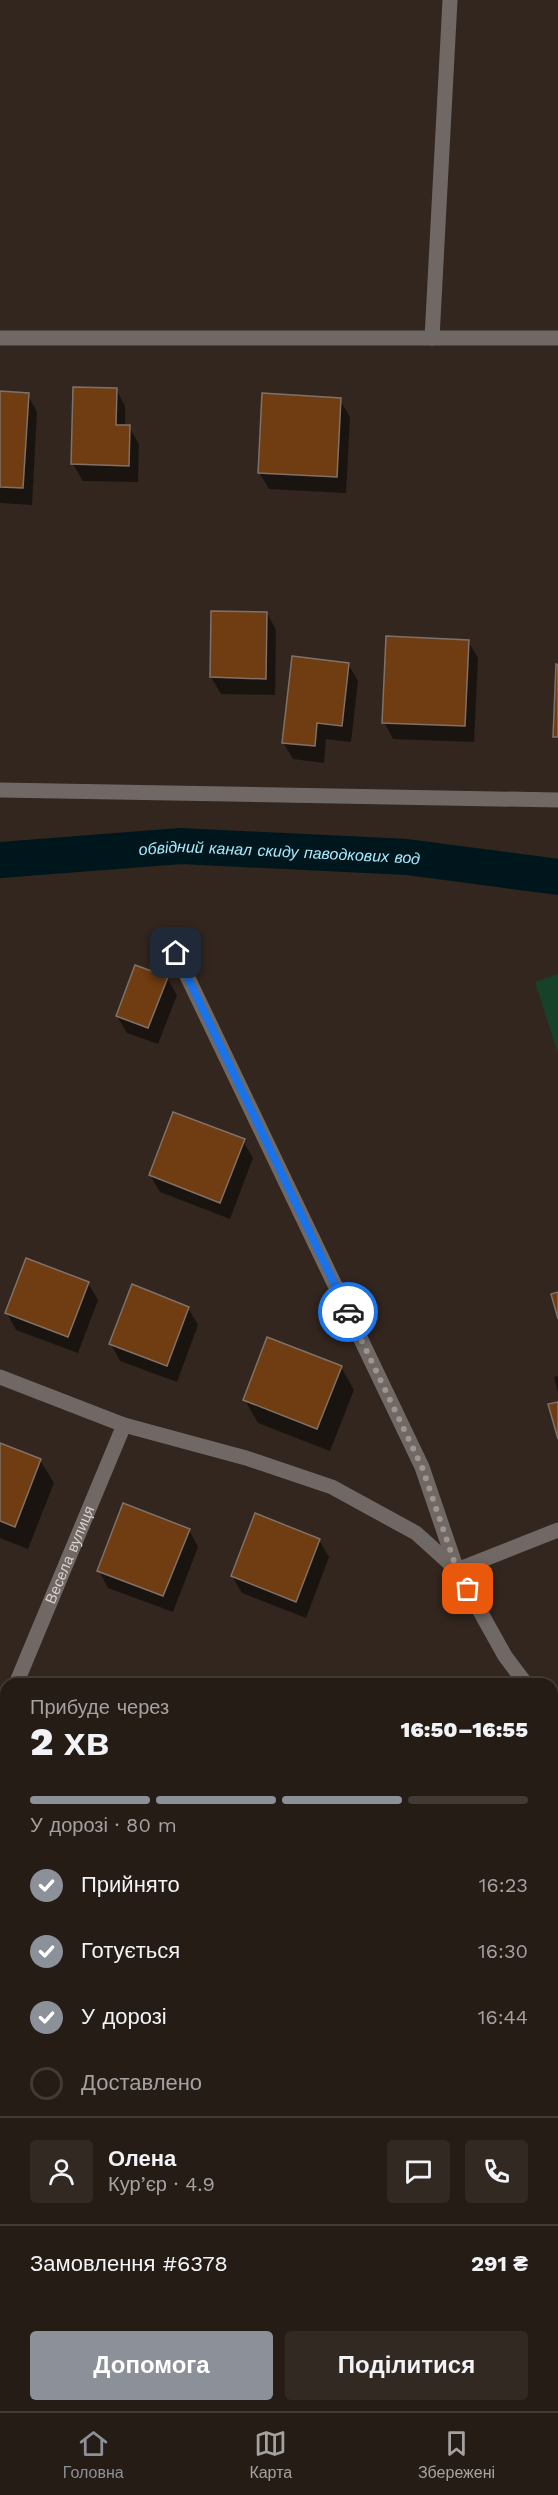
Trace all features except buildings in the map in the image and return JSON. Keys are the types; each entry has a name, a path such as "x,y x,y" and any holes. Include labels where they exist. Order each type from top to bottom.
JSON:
{"street":[{"path":"432,338 450,0"},
{"path":"0,338 558,338"},
{"path":"0,790 558,801"},
{"path":"176,953 422,1467 457,1570 505,1656 522,1678"},
{"path":"0,1377 124,1425 246,1458 332,1487 416,1533 457,1570"},
{"name":"Весела вулиця","path":"19,1678 124,1425"},
{"path":"457,1570 558,1530"}],"green space":[{"path":"558,974 558,1054 535,982"}],"waterway":[{"name":"обвідний канал скиду паводкових вод","path":"0,860 181,846 407,857 558,877"}],"way so far":[{"path":"348,1312 422,1467 457,1570 468,1589"}],"route":[{"path":"176,953 348,1312"}]}
